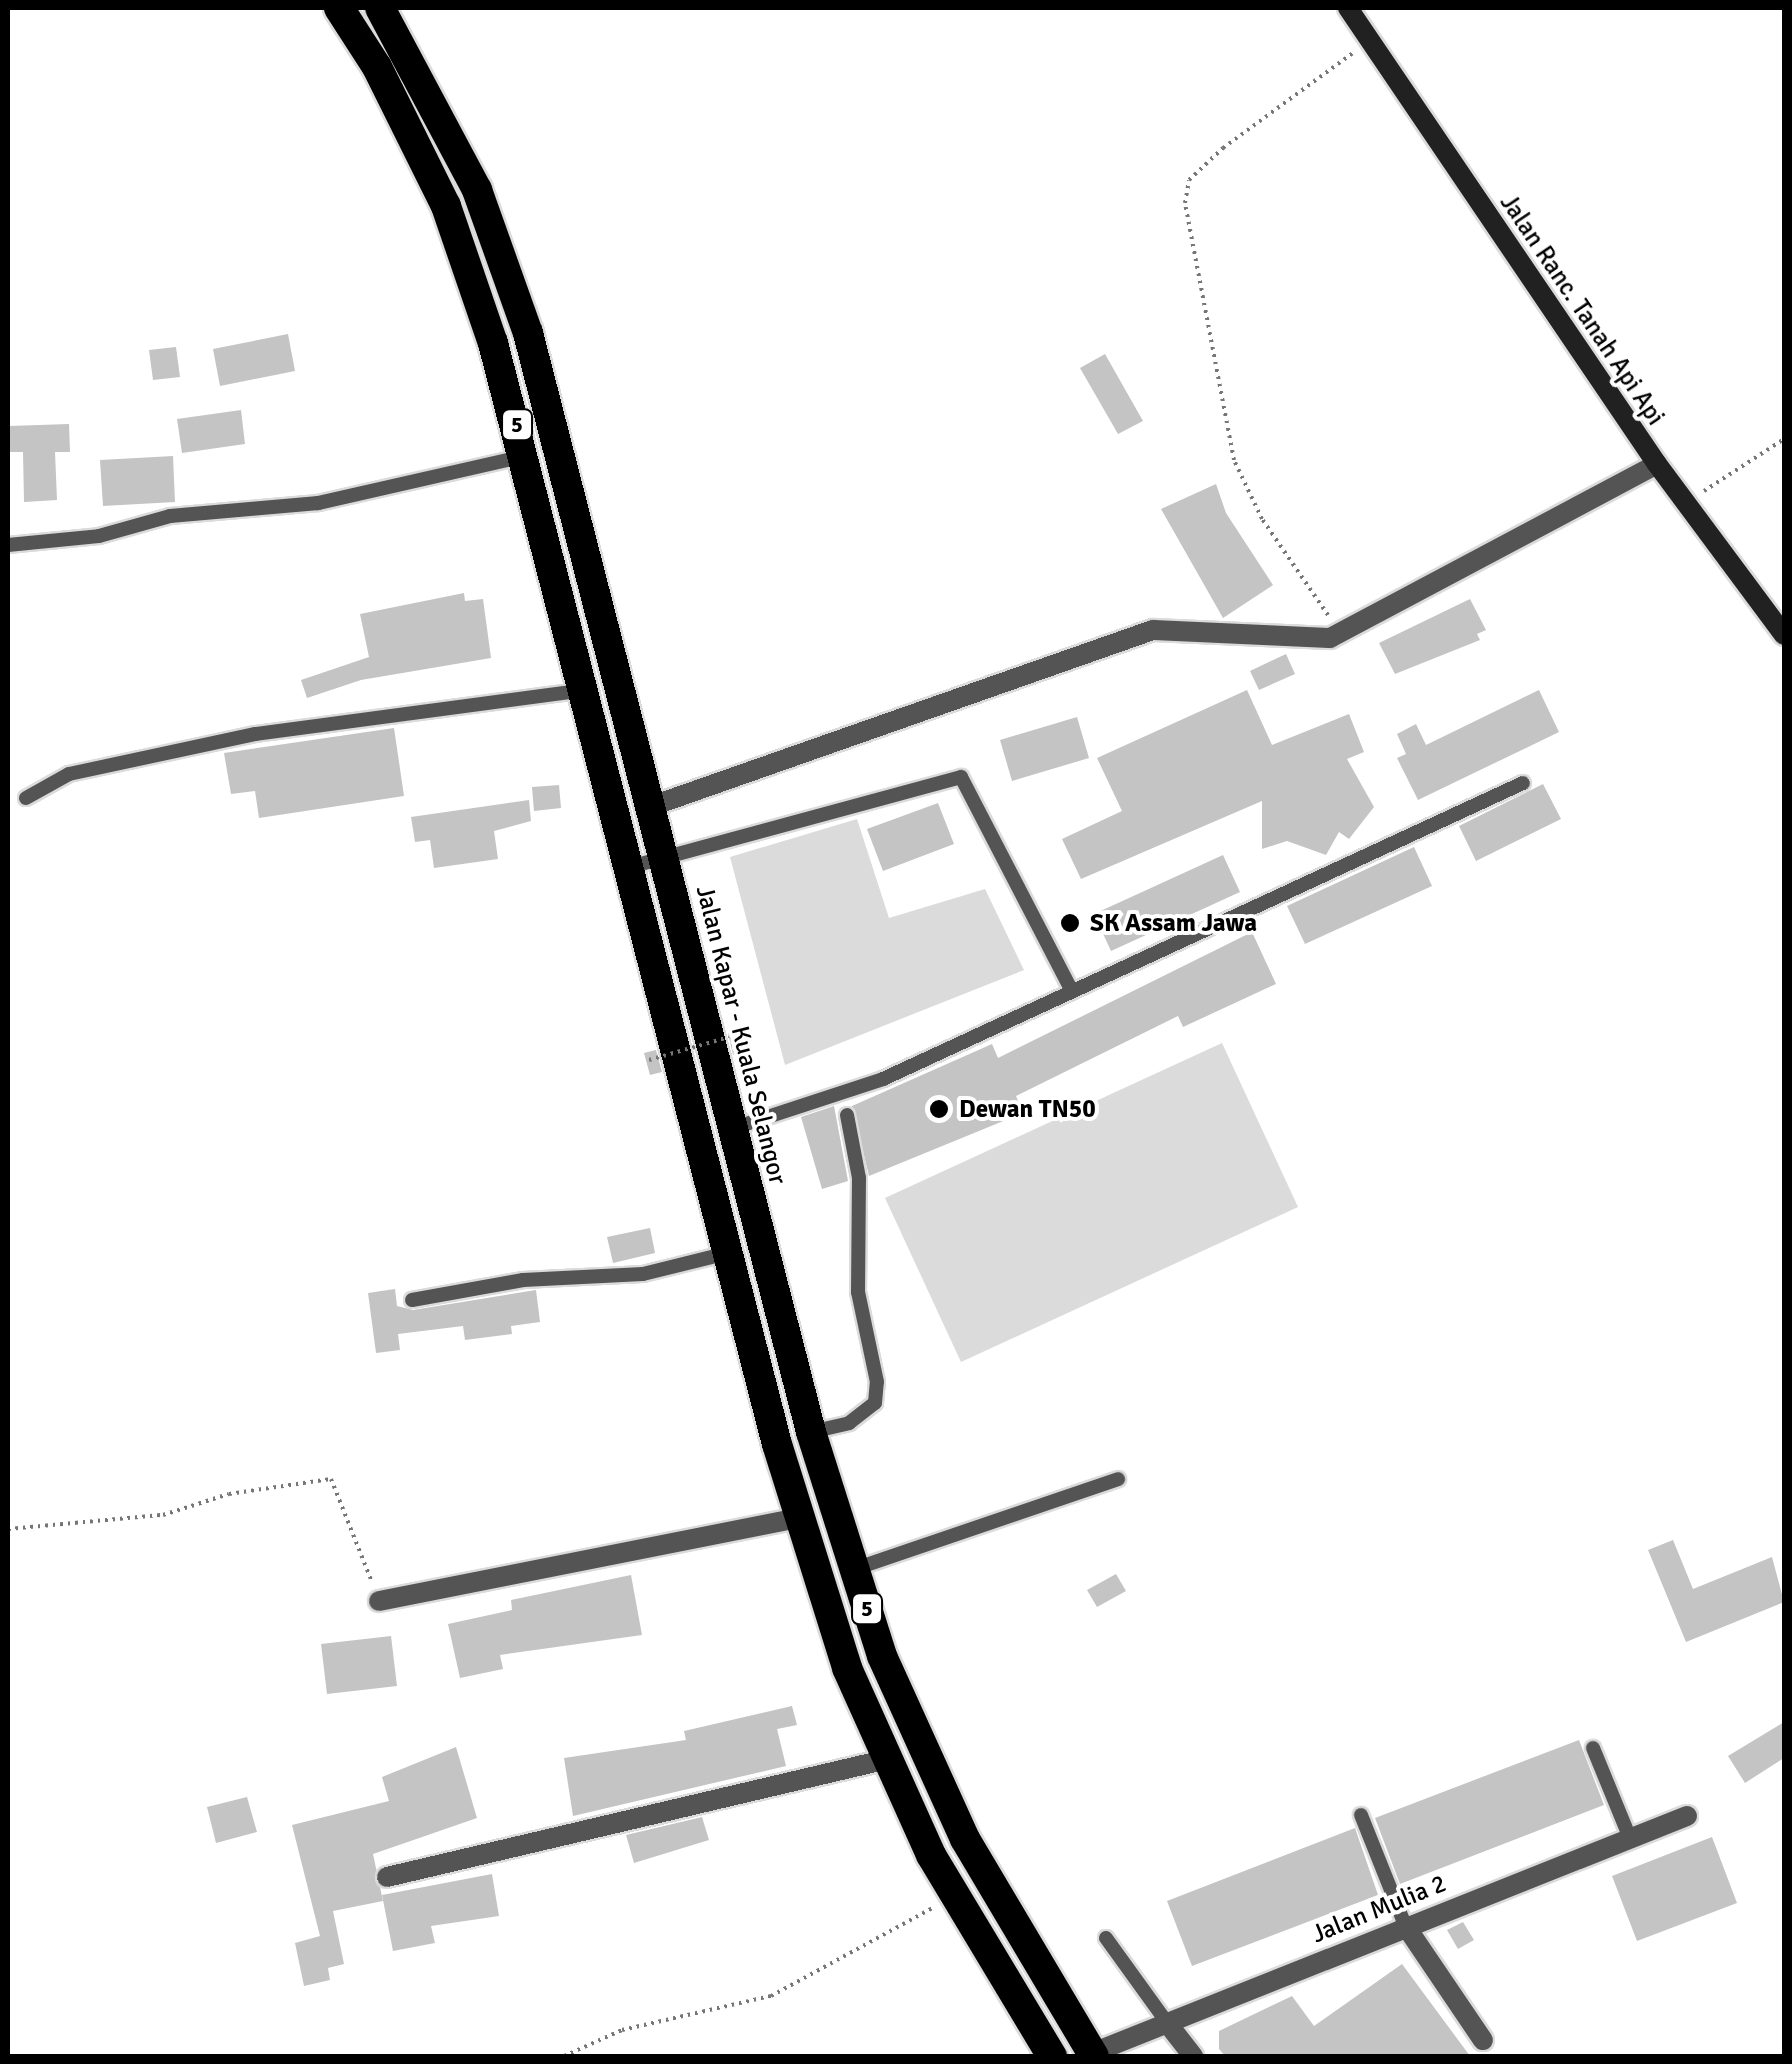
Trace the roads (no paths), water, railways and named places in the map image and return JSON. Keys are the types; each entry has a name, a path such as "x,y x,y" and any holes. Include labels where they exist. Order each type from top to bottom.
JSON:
{"highway":[{"name":"5","path":"340,8 377,67 446,206 525,456 729,1253 800,1518 847,1668 884,1760 955,1896 1052,2056"},
{"name":"Jalan Kapar - Kuala Selangor","path":"380,8 477,190 528,333 811,1432 882,1656 966,1838 1090,2055"},
{"path":"700,1139 734,1128"}],"street":[{"name":"Jalan Ranc. Tanah Api Api","path":"1348,8 1657,464 1784,634"},
{"path":"652,806 1153,630 1316,640 1342,632 1657,464"},
{"path":"379,1601 800,1518"},
{"path":"387,1878 884,1760"},
{"name":"Jalan Mulia 2","path":"1090,2055 1405,1925 1686,1816"},
{"path":"1405,1925 1483,2040"},
{"path":"1168,2024 1193,2056"}],"lane":[{"path":"8,546 99,536 170,516 318,503 525,456"},
{"path":"26,798 70,774 256,734 586,690"},
{"path":"630,867 960,777 1072,991"},
{"path":"734,1128 883,1078 1523,783"},
{"path":"811,1432 850,1423 875,1403 877,1382 858,1292 860,1178 846,1115"},
{"path":"412,1300 523,1280 630,1276 729,1253"},
{"path":"854,1569 1118,1479"},
{"path":"1593,1748 1630,1838"},
{"path":"1361,1815 1405,1925"},
{"path":"1106,1938 1168,2024"}],"place":[{"name":"SK Assam Jawa","path":"1070,923"},
{"name":"Dewan TN50","path":"939,1109"}]}
